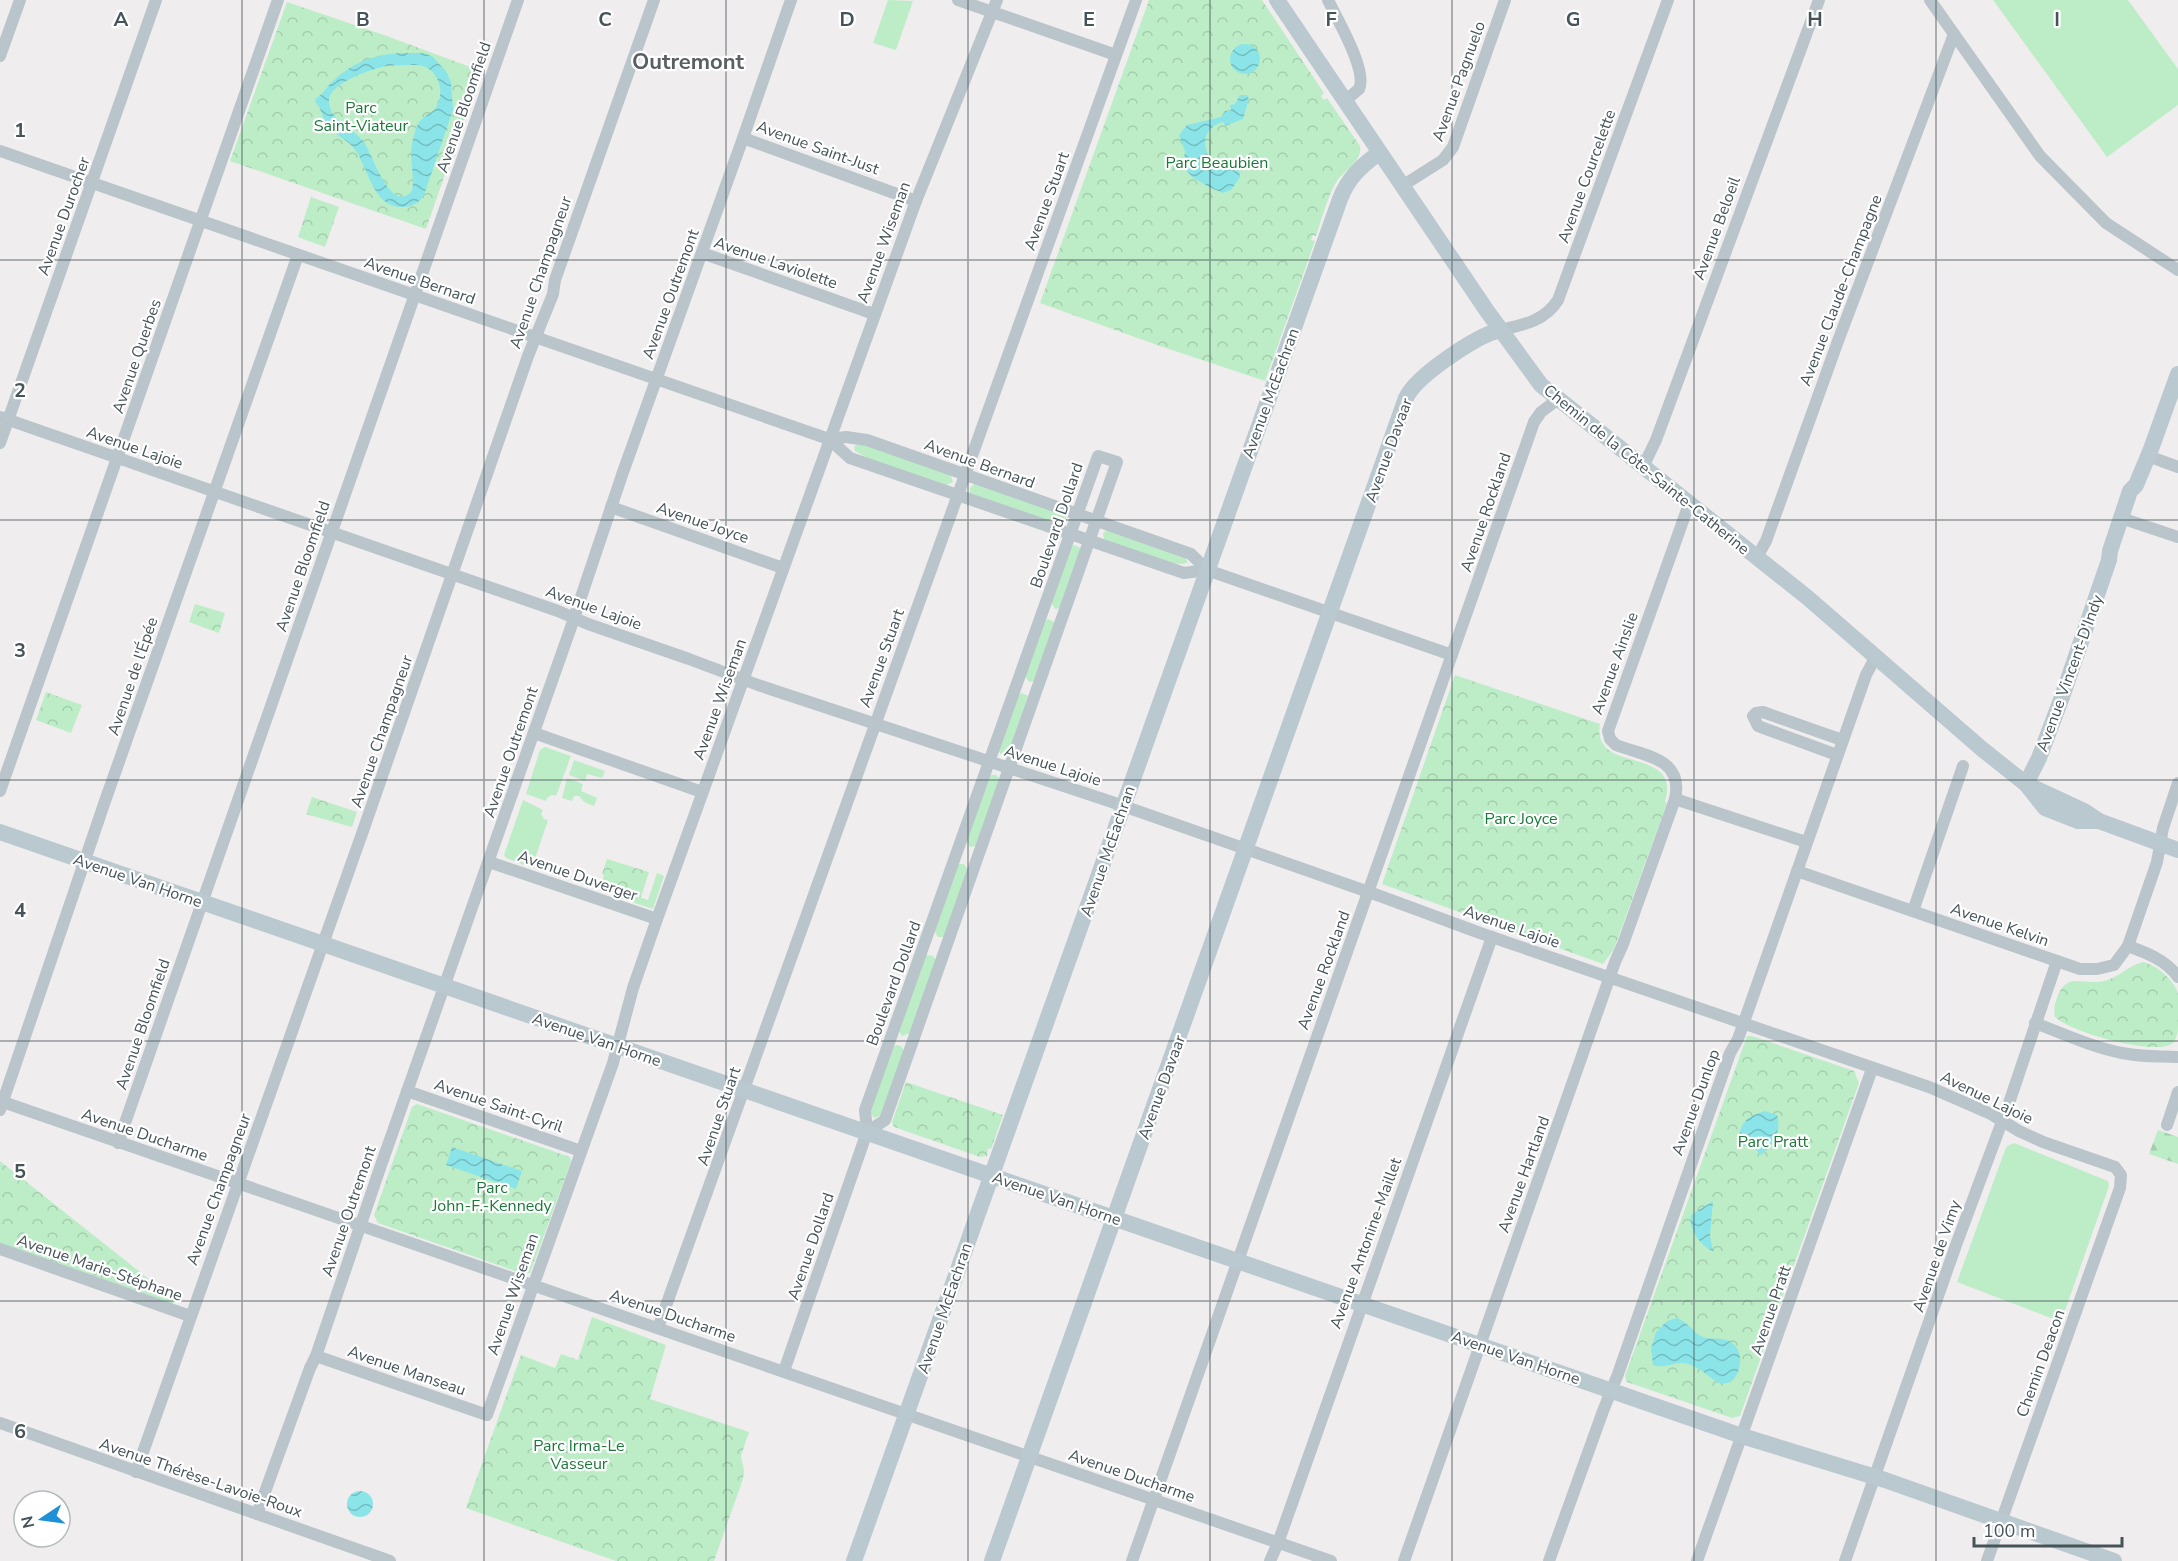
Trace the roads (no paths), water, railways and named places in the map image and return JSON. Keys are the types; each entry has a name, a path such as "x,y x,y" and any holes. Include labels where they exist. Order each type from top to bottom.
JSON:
{"main road":[{"name":"Chemin de la Côte-Sainte-Catherine","path":"1277,0 1500,330 1533,376 1557,400 1757,557 1876,656 1974,742 2026,784 2045,808 2078,821 2098,821 2178,849"},
{"name":"Avenue McEachran","path":"854,1561 1342,193 1355,173 1379,153"},
{"name":"Avenue Davaar","path":"992,1561 1408,394 1416,382 1430,371 1487,333 1500,330"},
{"name":"Avenue Vincent-D'Indy","path":"2026,784 2036,765 2062,696 2109,561 2110,551 2124,520 2130,491 2136,485 2148,456 2178,374"},
{"name":"Avenue Van Horne","path":"0,832 1742,1436 2001,1520 2114,1561"}],"street":[{"path":"0,56 20,0"},
{"name":"Avenue Durocher","path":"0,443 4,418 92,183 156,0"},
{"name":"Avenue Querbes","path":"0,791 278,0"},
{"name":"Avenue Bloomfield","path":"118,1143 518,0"},
{"name":"Avenue Champagneur","path":"136,1472 654,0"},
{"name":"Avenue Outremont","path":"257,1514 316,1356 611,507 791,0"},
{"path":"958,0 995,6 1116,55"},
{"name":"Avenue Stuart","path":"658,1328 1136,0"},
{"path":"1329,0 1362,80 1359,89 1345,101"},
{"name":"Avenue Pagnuelo","path":"1402,186 1443,160 1452,147 1505,0"},
{"name":"Avenue Courcelette","path":"1500,330 1538,319 1550,311 1558,300 1668,0"},
{"name":"Avenue Beloeil","path":"1643,467 1656,440 1819,0"},
{"path":"1930,0 2030,146 2046,164 2106,223 2178,270"},
{"name":"Avenue Wiseman","path":"487,1415 617,1046 633,988 657,919 874,314 916,201 995,6"},
{"name":"Avenue Claude-Champagne","path":"1757,557 1766,541 1838,340 1954,34"},
{"name":"Avenue Saint-Just","path":"743,138 916,201"},
{"name":"Avenue Bernard","path":"0,151 829,439 850,458 1184,573 1207,570"},
{"name":"Avenue Laviolette","path":"702,253 874,314"},
{"name":"Avenue de l'Épée","path":"1,1106 298,255"},
{"name":"Avenue Rockland","path":"1132,1561 1536,418 1540,412 1557,400"},
{"name":"Avenue Lajoie","path":"4,418 558,611 743,679 1122,806 1492,937 1929,1087 1991,1114 2019,1131 2060,1149 2115,1167 2121,1175"},
{"name":"Avenue Bernard","path":"829,439 846,437 867,440 1191,554 1207,570"},
{"name":"Boulevard Dollard","path":"1098,456 1117,462 885,1120 867,1132 865,1110 1077,514 1098,456"},
{"path":"2148,456 2178,467"},
{"name":"Avenue Ainslie","path":"1675,799 1676,778 1671,768 1663,762 1616,744 1608,731 1689,504"},
{"name":"Avenue Joyce","path":"611,507 783,568"},
{"path":"2124,520 2178,537"},
{"path":"1207,570 1452,655"},
{"name":"Avenue Dunlop","path":"1549,1561 1730,1053 1738,1039 1842,740 1866,675 1876,656"},
{"path":"1837,754 1758,726 1753,716 1763,712 1842,740"},
{"path":"534,734 702,792"},
{"path":"1913,911 1964,766"},
{"path":"2178,783 2163,828 2157,862 2128,946 2160,960 2178,977"},
{"path":"1675,799 1806,842"},
{"name":"Avenue Hartland","path":"1404,1561 1675,799"},
{"name":"Avenue Duverger","path":"489,862 657,919"},
{"name":"Avenue Kelvin","path":"1797,871 2080,969 2106,968 2114,965 2128,946"},
{"name":"Avenue Antonine-Maillet","path":"1270,1561 1492,937"},
{"name":"Avenue de Vimy","path":"1845,1561 2057,961"},
{"path":"2035,1023 2085,1043 2124,1054 2178,1057"},
{"name":"Avenue Pratt","path":"1697,1561 1872,1069"},
{"name":"Avenue Saint-Cyril","path":"407,1091 581,1150"},
{"path":"2167,1125 2178,1092"},
{"name":"Avenue Ducharme","path":"1,1106 118,1143 533,1284 1331,1561"},
{"name":"Avenue Dollard","path":"784,1371 867,1132"},
{"name":"Chemin Deacon","path":"1987,1561 2120,1188 2121,1175"},
{"name":"Avenue Marie-Stéphane","path":"0,1249 190,1316"},
{"name":"Avenue Manseau","path":"316,1356 487,1415"},
{"name":"Avenue Thérèse-Lavoie-Roux","path":"0,1424 390,1561"}],"water":[{"path":"1245,44 1256,48 1260,59 1256,70 1245,74 1234,70 1230,59 1234,48"},
{"path":"423,53 432,56 446,71 451,82 453,110 424,195 421,200 405,207 395,206 379,196 356,151 328,126 315,102 316,98 331,83 348,69 371,58 389,54","holes":["418,65 431,70 439,82 439,103 420,121 415,132 411,149 412,191 404,196 396,195 389,189 363,141 332,113 329,100 336,88 371,70 386,66"]},
{"path":"1240,95 1247,95 1249,99 1243,119 1225,126 1223,122 1217,124 1209,131 1205,141 1207,151 1215,162 1218,164 1228,162 1239,169 1240,177 1231,190 1223,193 1192,177 1183,166 1185,151 1179,135 1187,125 1221,117 1225,111 1231,110 1230,105 1235,104"},
{"path":"1765,1111 1777,1115 1778,1132 1770,1147 1761,1155 1752,1146 1740,1146 1739,1139 1744,1123 1752,1116"},
{"path":"452,1147 522,1171 516,1189 446,1165"},
{"path":"1713,1201 1710,1236 1713,1251 1708,1249 1696,1236 1691,1225 1691,1215"},
{"path":"1677,1318 1703,1337 1726,1340 1736,1347 1740,1366 1731,1382 1722,1384 1717,1382 1696,1367 1687,1364 1653,1365 1651,1349 1656,1332 1667,1321"},
{"path":"360,1491 369,1495 373,1504 369,1513 360,1517 351,1513 347,1504 351,1495"}],"district":[{"name":"Outremont","path":"688,61"}],"park label":[{"name":"Parc Saint-Viateur","path":"361,116"},
{"name":"Parc Beaubien","path":"1217,162"},
{"name":"Parc Joyce","path":"1521,818"},
{"name":"Parc Pratt","path":"1773,1141"},
{"name":"Parc John-F.-Kennedy","path":"492,1196"},
{"name":"Parc Irma-Le Vasseur","path":"579,1454"}]}
